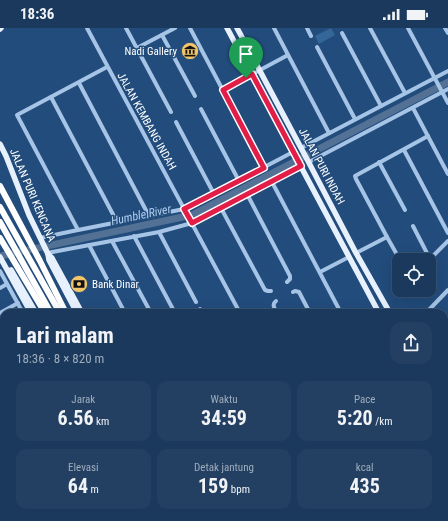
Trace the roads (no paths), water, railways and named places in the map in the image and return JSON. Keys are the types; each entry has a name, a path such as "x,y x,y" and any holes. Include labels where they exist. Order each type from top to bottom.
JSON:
{"highway":[{"path":"0,186 64,309"},
{"path":"0,207 58,309"},
{"path":"0,222 14,247 22,268 43,309"},
{"path":"0,238 22,268 48,309"}],"main road":[{"name":"JALAN PURI INDAH","path":"227,28 377,309"},
{"name":"JALAN PURI INDAH","path":"237,28 356,253 388,309"},
{"name":"JALAN PURI KENCANA","path":"0,144 49,260 75,309"},
{"name":"JALAN PURI KENCANA","path":"47,253 52,258 80,309"},
{"path":"1,259 29,309"},
{"path":"1,259 7,264 34,309"}],"street":[{"name":"JALAN KEMBANG INDAH","path":"87,28 238,309"},
{"path":"126,28 171,112"},
{"path":"137,48 175,28"},
{"path":"190,28 264,168"},
{"path":"274,28 329,133"},
{"path":"307,28 311,36"},
{"path":"370,28 405,93"},
{"path":"408,28 448,103"},
{"path":"445,28 448,33"},
{"path":"342,33 381,106"},
{"path":"162,35 194,96"},
{"path":"317,47 355,120"},
{"path":"223,90 288,55"},
{"path":"78,230 17,115 107,67"},
{"path":"302,149 405,93 436,79 448,71"},
{"path":"79,82 150,216"},
{"path":"308,162 448,89"},
{"path":"51,97 117,222"},
{"path":"413,108 448,174"},
{"path":"201,109 239,181"},
{"path":"176,122 214,194"},
{"path":"396,253 355,176 428,136"},
{"path":"404,150 448,233"},
{"path":"41,240 78,230 185,210 264,168 294,154"},
{"path":"379,162 405,210"},
{"path":"47,253 159,232 192,222 301,166"},
{"path":"272,182 339,309"},
{"path":"247,194 290,276 290,280 287,282"},
{"path":"221,208 265,290 271,290"},
{"path":"413,226 426,253"},
{"path":"159,232 196,302"},
{"path":"134,236 173,309"},
{"path":"356,253 387,237"},
{"path":"112,241 149,309"},
{"path":"436,254 448,241"},
{"path":"88,245 123,309"},
{"path":"320,272 349,257"},
{"path":"0,271 21,309"},
{"path":"0,288 7,284"},
{"path":"430,309 448,290"},
{"path":"292,292 299,292 308,309"},
{"path":"276,301 273,305 276,309"},
{"path":"7,309 18,303"}],"waterway":[{"name":"Humble River","path":"0,256 192,215 448,82"}],"place":[{"name":"Nadi Gallery","path":"190,51"},
{"name":"Bank Dinar","path":"79,284"}]}
